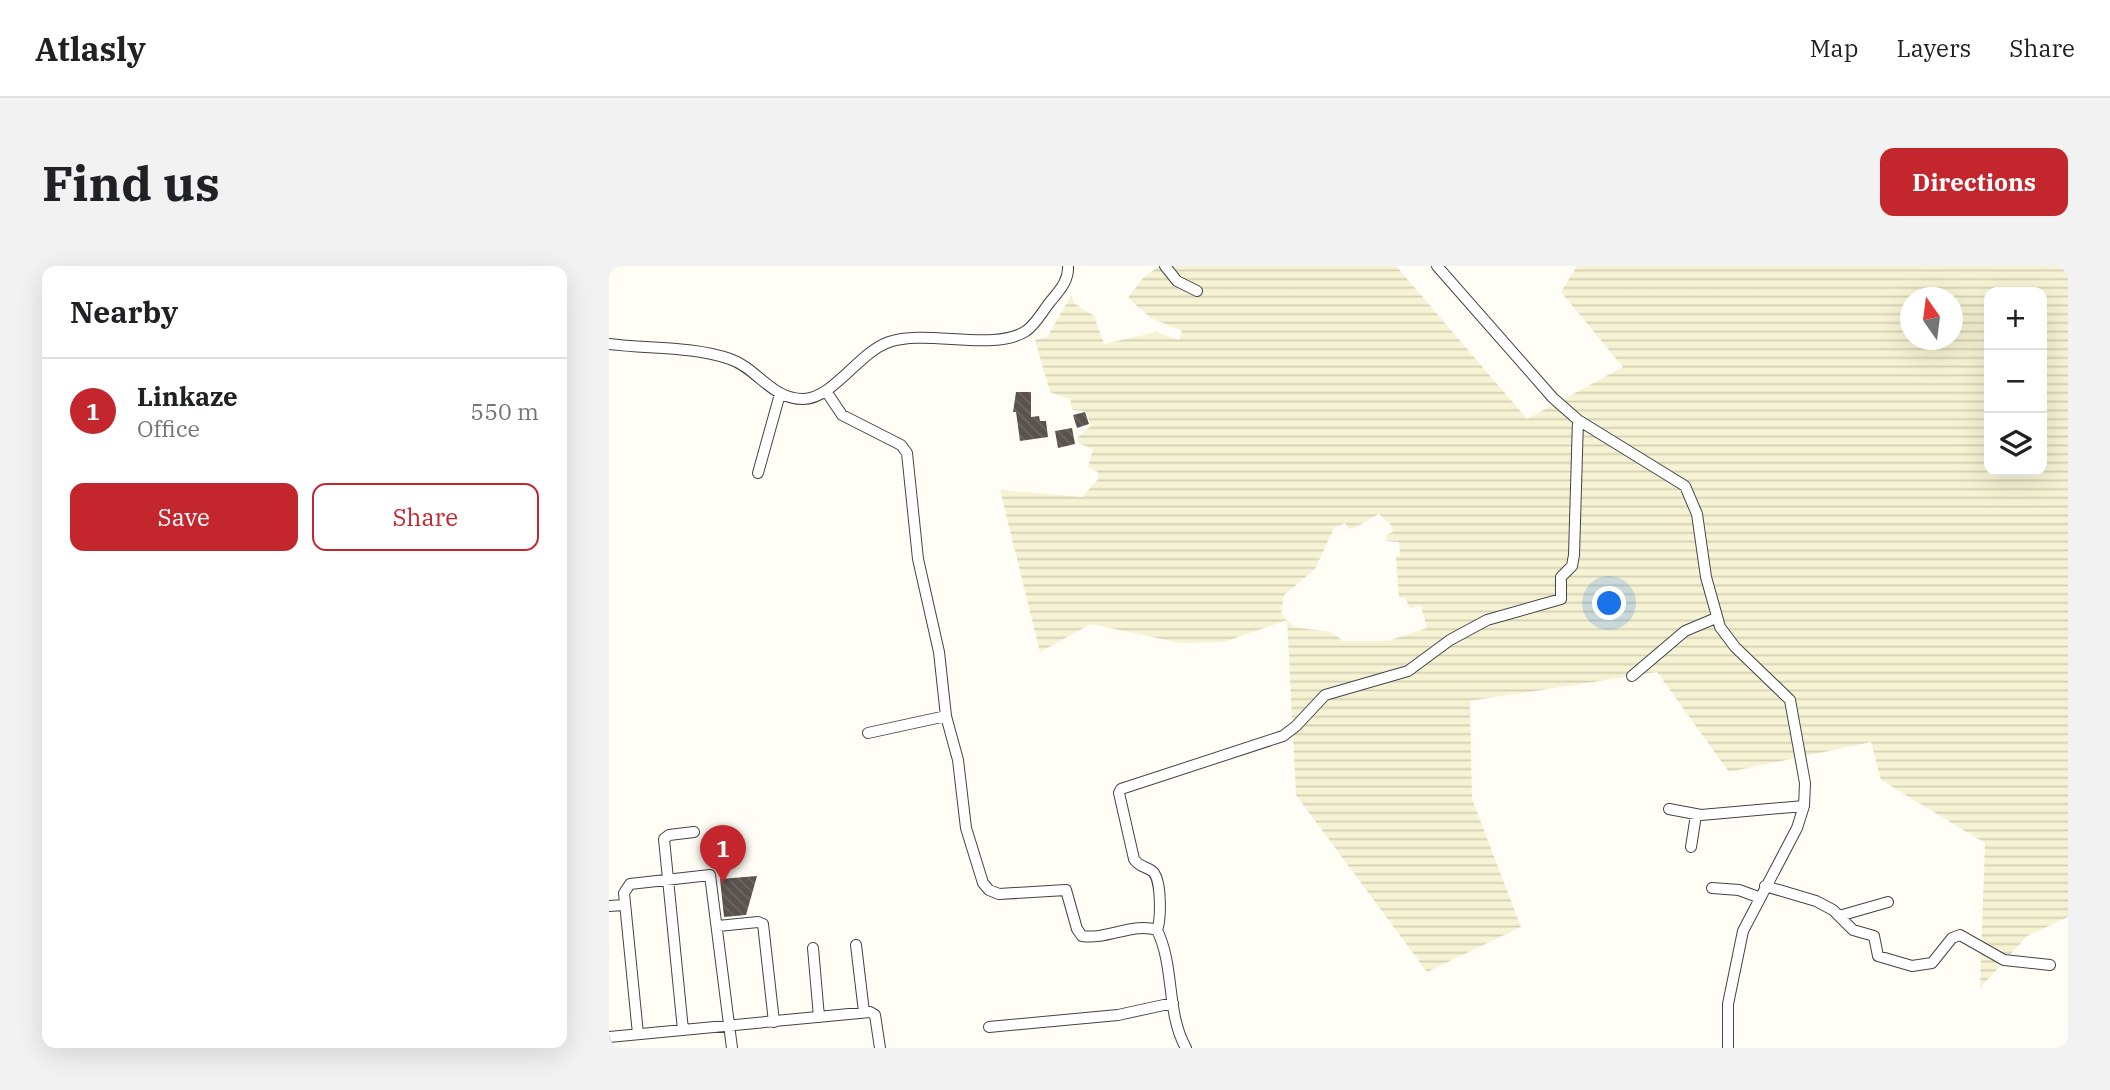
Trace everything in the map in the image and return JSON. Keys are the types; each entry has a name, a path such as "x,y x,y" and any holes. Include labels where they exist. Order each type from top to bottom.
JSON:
{"street":[{"path":"609,344 722,356 744,367 780,394 803,399 826,391 859,360 889,342 910,338 982,339 1021,333 1035,321 1065,283 1068,266"},
{"path":"1165,266 1177,281 1197,291"},
{"path":"1437,266 1545,390 1578,420 1679,482 1690,492 1697,514 1716,618 1735,647 1790,700 1805,783 1804,806 1797,828 1758,897 1739,947 1726,1025 1728,1048"},
{"path":"826,391 842,415 901,444 907,453 918,559 939,652 946,716 958,760 965,828 985,887 999,894 1066,890 1077,929 1082,936 1103,936 1148,928 1157,930"},
{"path":"758,473 780,394"},
{"path":"1186,1048 1179,1033 1165,956 1157,930 1160,903 1157,879 1153,872 1133,859 1119,793 1121,789 1283,736 1325,695 1408,671 1450,640 1487,620 1561,599 1561,577 1572,566 1574,555 1578,420"},
{"path":"1632,676 1685,631 1716,618"},
{"path":"868,733 946,716"},
{"path":"1669,809 1696,815 1804,806"},
{"path":"1691,848 1696,815"},
{"path":"683,1030 664,839 669,835 694,832"},
{"path":"638,1034 624,893 630,884 712,876 732,1048"},
{"path":"1765,886 1816,901 1839,916 1853,930 1874,936 1878,956 1908,965 1933,963 1952,938 1960,935 2004,960 2050,965"},
{"path":"1713,888 1739,890 1758,897"},
{"path":"1839,916 1888,902"},
{"path":"609,906 624,905"},
{"path":"718,926 758,922 763,924 774,1021"},
{"path":"856,945 864,1012"},
{"path":"813,948 820,1017"},
{"path":"989,1027 1118,1015 1174,1003"},
{"path":"621,1048 614,1036 864,1012 875,1015 880,1048"}],"shaded area":[{"path":"1159,266 1396,266 1527,419 1623,367 1561,292 1577,266 2068,266 2068,917 2027,936 1980,988 1985,843 1881,780 1871,742 1729,772 1657,672 1470,701 1472,799 1521,927 1427,972 1296,795 1287,620 1224,642 1180,643 1091,624 1040,652 1000,490 1082,497 1098,479 1098,472 1088,467 1093,449 1078,443 1078,437 1091,426 1086,411 1072,410 1070,399 1050,392 1035,340 1047,337 1071,296 1075,304 1094,316 1104,344 1156,332 1179,340 1182,331 1151,318 1128,298 1143,278","holes":["1379,514 1391,525 1393,532 1386,535 1387,541 1399,542 1400,555 1396,557 1399,598 1405,598 1410,608 1421,606 1427,628 1387,641 1343,641 1331,632 1293,627 1281,613 1284,595 1315,569 1334,528 1345,523 1349,529 1354,528"]}],"building":[{"path":"1016,392 1031,392 1031,417 1039,416 1040,421 1046,421 1048,437 1020,441 1016,412 1013,412"},
{"path":"1085,412 1089,424 1077,428 1073,415"},
{"path":"1072,428 1075,444 1058,448 1055,431"},
{"path":"757,876 746,915 724,917 720,879"}],"place":[{"name":"Linkaze","path":"723,883"}]}
